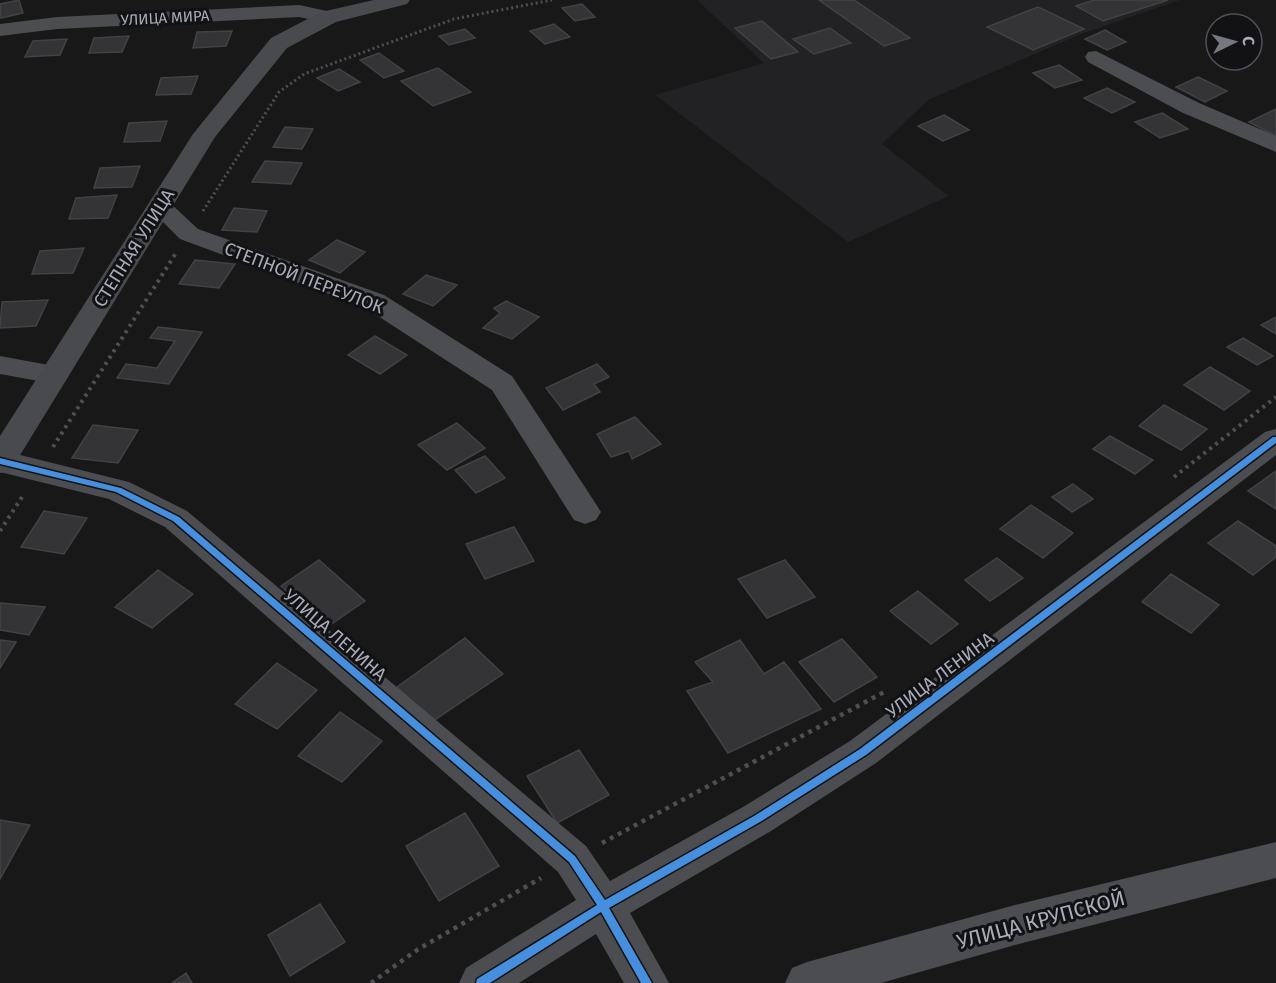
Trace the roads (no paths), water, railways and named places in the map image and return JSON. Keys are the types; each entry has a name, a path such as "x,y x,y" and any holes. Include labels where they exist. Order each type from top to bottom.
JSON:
{"main road":[{"name":"УЛИЦА МИРА","path":"279,43 329,17 388,1"},
{"name":"СТЕПНАЯ УЛИЦА","path":"0,462 205,134 279,43"}],"street":[{"path":"54,0 57,23"},
{"name":"УЛИЦА МИРА","path":"0,30 57,23 298,11 329,17"},
{"path":"1096,57 1191,108 1276,145"},
{"name":"СТЕПНОЙ ПЕРЕУЛОК","path":"160,207 189,234 374,301 502,382 585,512"},
{"path":"0,364 55,375"},
{"name":"УЛИЦА ЛЕНИНА","path":"481,983 603,906 757,819 863,752 1276,439"},
{"name":"УЛИЦА ЛЕНИНА","path":"0,462 118,489 176,519 572,859 603,906"},
{"name":"УЛИЦА КРУПСКОЙ","path":"807,983 1015,925 1276,860"},
{"path":"603,906 646,983"}]}
